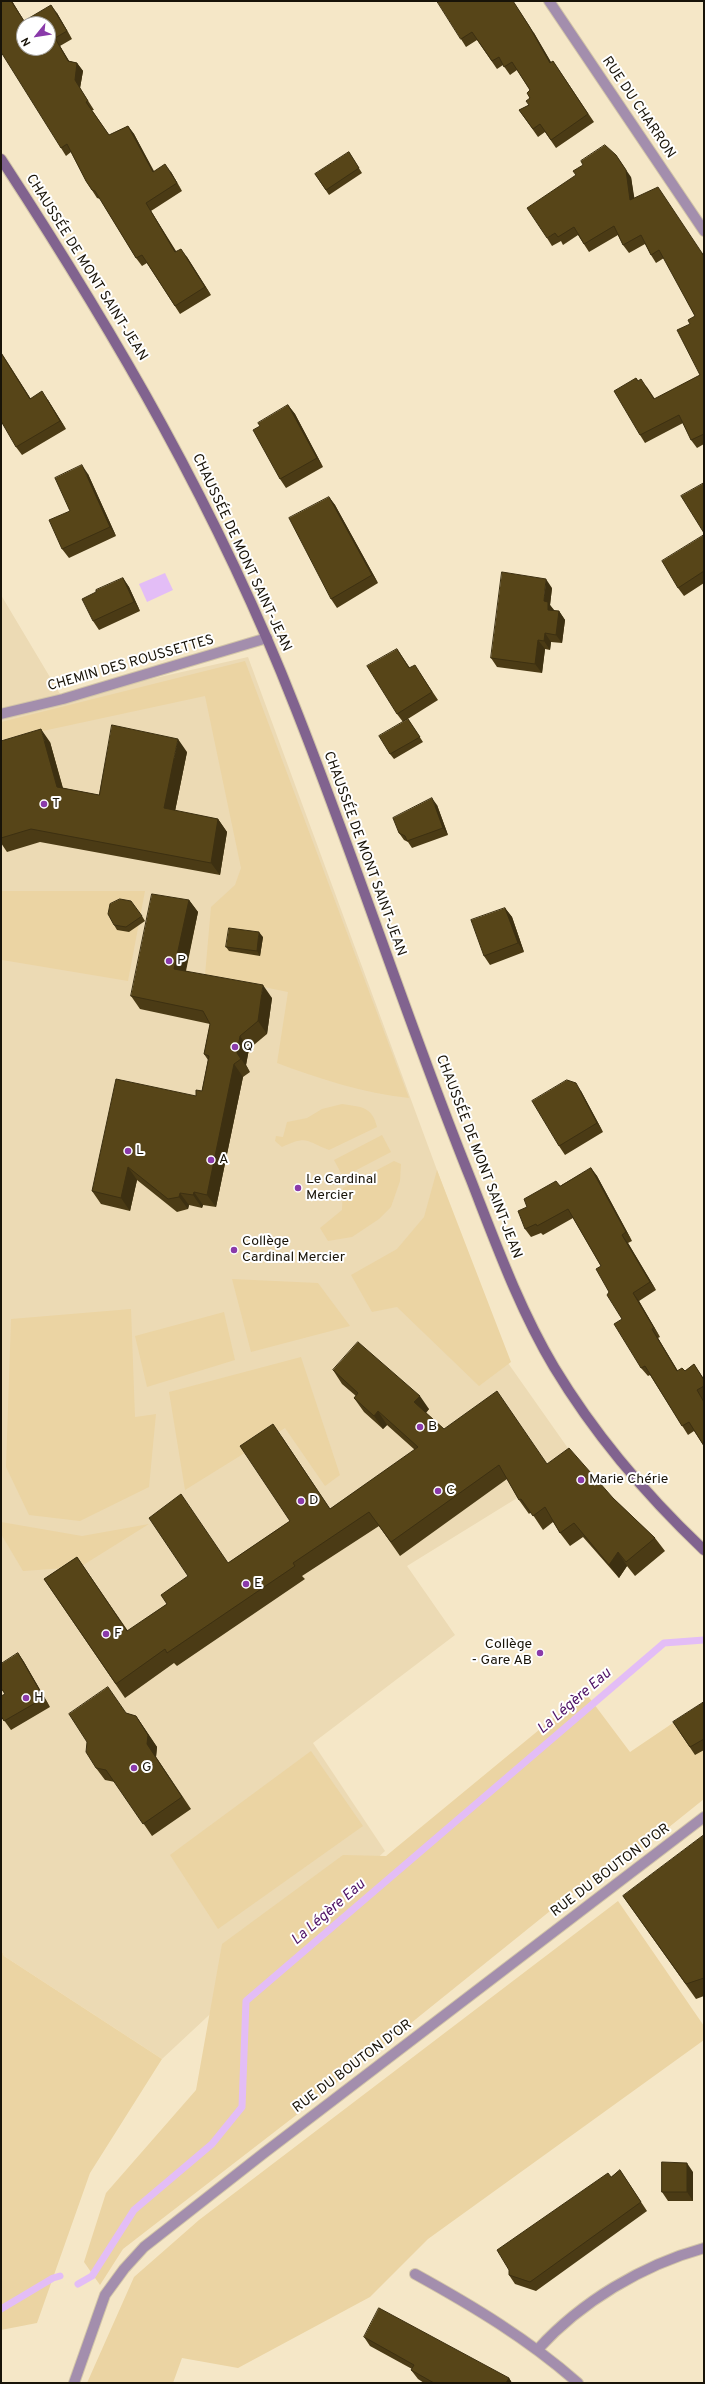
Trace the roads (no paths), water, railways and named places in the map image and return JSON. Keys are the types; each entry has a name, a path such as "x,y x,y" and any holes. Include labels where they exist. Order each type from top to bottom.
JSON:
{"main road":[{"name":"CHAUSSÉE DE MONT SAINT-JEAN","path":"1,159 75,272 162,422 228,551 267,638 299,717 447,1120 518,1298 554,1367 602,1437 659,1506 704,1550"}],"street":[{"name":"RUE DU CHARRON","path":"549,1 704,231"},
{"name":"CHEMIN DES ROUSSETTES","path":"1,714 63,699 267,638"},
{"name":"RUE DU BOUTON D'OR","path":"74,2383 105,2296 124,2269 144,2247 264,2153 704,1817"},
{"path":"538,2349 558,2328 593,2301 649,2268 684,2253 704,2248"},
{"path":"414,2274 477,2309 538,2349 578,2383"}],"waterway":[{"name":"La Légère Eau","path":"78,2284 92,2276 134,2210 212,2144 242,2107 246,2001 664,1643 704,1640"},
{"path":"1,2309 53,2278 60,2276"}],"place":[{"name":"T","path":"44,804"},
{"name":"P","path":"169,961"},
{"name":"Q","path":"235,1047"},
{"name":"L","path":"128,1151"},
{"name":"A","path":"211,1160"},
{"name":"Le Cardinal Mercier","path":"298,1188"},
{"name":"Collège Cardinal Mercier","path":"234,1250"},
{"name":"B","path":"420,1427"},
{"name":"Marie Chérie","path":"581,1480"},
{"name":"C","path":"438,1491"},
{"name":"D","path":"301,1501"},
{"name":"E","path":"246,1584"},
{"name":"F","path":"106,1634"},
{"name":"Collège - Gare AB","path":"540,1653"},
{"name":"H","path":"26,1698"},
{"name":"G","path":"134,1768"}]}
